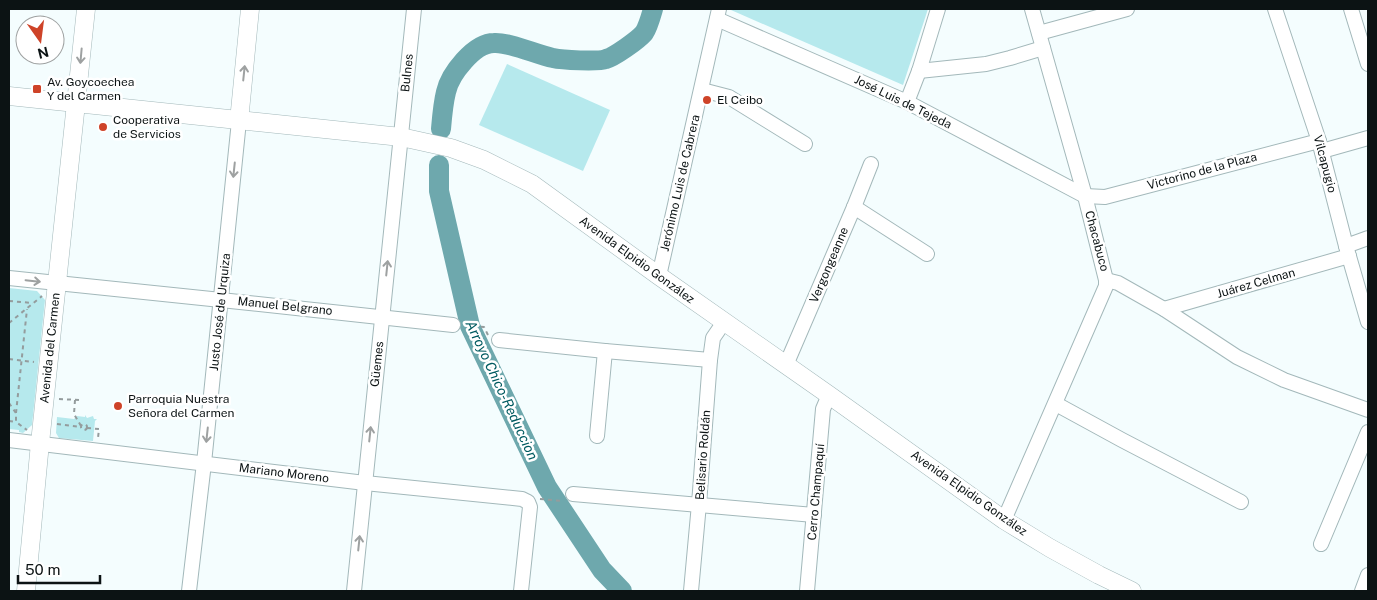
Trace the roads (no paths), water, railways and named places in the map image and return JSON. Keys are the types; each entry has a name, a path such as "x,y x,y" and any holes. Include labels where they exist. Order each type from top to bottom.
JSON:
{"main road":[{"name":"Avenida del Carmen","path":"26,591 86,9"},
{"path":"239,121 250,9"},
{"name":"Avenida Elpidio González","path":"9,96 401,138 451,148 484,160 532,184 658,276 830,395 1004,520 1083,566 1132,591"}],"street":[{"name":"Bulnes","path":"401,138 414,9"},
{"path":"907,102 919,71 938,9"},
{"name":"Chacabuco","path":"1004,520 1106,286 1085,196 1032,9"},
{"path":"1039,33 1126,9"},
{"name":"Vilcapugio","path":"1275,9 1321,146 1347,251 1368,322"},
{"path":"1351,9 1368,64"},
{"name":"Jerónimo Luis de Cabrera","path":"658,276 718,14"},
{"name":"José Luis de Tejeda","path":"718,14 907,102 1085,196"},
{"path":"919,71 986,64 1043,48"},
{"path":"702,90 729,97 805,144"},
{"name":"Justo José de Urquiza","path":"189,591 239,121"},
{"name":"Güemes","path":"354,591 401,138"},
{"name":"Victorino de la Plaza","path":"1085,196 1105,197 1321,146 1368,138"},
{"name":"Vergongeanne","path":"786,365 871,164"},
{"path":"854,207 927,254"},
{"name":"Juárez Celman","path":"1164,309 1347,251 1368,238"},
{"name":"Manuel Belgrano","path":"9,278 458,325"},
{"path":"1106,280 1118,284 1164,309 1237,357 1284,380 1368,410"},
{"name":"Belisario Roldán","path":"691,591 710,360 713,338 724,322"},
{"path":"493,337 605,352 710,360"},
{"path":"597,436 605,352"},
{"name":"Cerro Champaquí","path":"807,591 823,409 830,395"},
{"path":"1056,404 1240,502"},
{"path":"1321,544 1368,432"},
{"name":"Mariano Moreno","path":"9,440 365,483 532,500 521,591"},
{"path":"568,498 699,504 814,515"},
{"path":"1362,591 1368,575"}],"waterway":[{"name":"Arroyo Chico-Reduccion","path":"441,129 444,101 452,77 471,54 486,44 500,43 558,59 602,60 614,55 637,40 644,33 653,9"},
{"name":"Arroyo Chico-Reduccion","path":"439,165 439,191 470,326 547,487 602,570 622,591"}],"place":[{"name":"Av. Goycoechea Y del Carmen","path":"37,89"},
{"name":"El Ceibo","path":"707,100"},
{"name":"Cooperativa de Servicios","path":"103,127"},
{"name":"Parroquia Nuestra Señora del Carmen","path":"118,406"}]}
